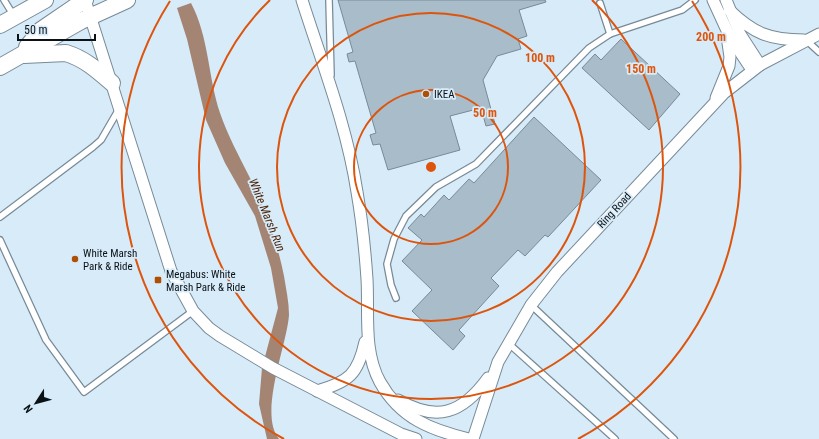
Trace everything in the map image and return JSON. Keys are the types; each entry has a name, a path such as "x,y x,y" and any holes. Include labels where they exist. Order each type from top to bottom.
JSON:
{"main road":[{"path":"0,67 21,55 41,30 88,5 127,0"},
{"path":"0,25 40,2"},
{"path":"21,55 66,53 85,60 112,83"}],"street":[{"path":"302,0 347,146 358,197 366,262 368,330 372,362 387,394 397,405 420,423 443,433 468,439"},
{"path":"713,0 726,29 756,67"},
{"path":"88,5 171,271 177,285 192,310 209,328 247,353 301,383 404,436 416,439"},
{"path":"727,5 756,67"},
{"path":"727,5 744,24 756,32 785,40 806,40"},
{"path":"715,102 729,66 726,29"},
{"name":"Ring Road","path":"473,439 498,362 508,343 531,305 568,260 715,102 756,67 819,34"},
{"path":"317,391 342,383 350,378 362,357 368,330"},
{"path":"387,394 412,408 424,412 443,412 454,409 471,398 498,362"}],"lane":[{"path":"4,0 15,17"},
{"path":"329,0 331,92"},
{"path":"396,298 390,285 387,264 394,239 406,216 436,187 476,164 564,72 590,48 610,34 682,10 695,0"},
{"path":"600,3 610,34"},
{"path":"806,40 819,52"},
{"path":"0,217 98,143 120,108"},
{"path":"0,240 46,340 84,392 192,310"},
{"path":"531,305 674,439"},
{"path":"508,343 615,439"}],"shaded area":[{"name":"White Marsh Run","path":"191,3 197,16 205,43 220,113 230,138 255,188 265,212 278,250 284,276 289,315 275,379 271,413 273,428 279,439 267,439 259,404 262,368 278,308 271,268 255,216 225,163 206,120 187,39 177,8"}],"building":[{"name":"IKEA","path":"338,0 545,0 546,2 519,10 527,36 518,39 521,49 497,56 483,80 495,124 486,126 481,108 450,116 460,150 388,170 380,144 373,145 370,135 376,133 355,61 349,62 347,54 353,52"},
{"path":"621,39 680,94 649,130 582,68 595,54 601,60"},
{"path":"534,117 601,180 548,237 545,235 525,256 518,250 491,278 499,286 459,330 465,336 453,350 412,311 432,290 402,261 422,240 408,228 421,214 424,217 444,195 449,200 469,179 474,183"}],"place":[{"name":"IKEA","path":"426,94"},
{"name":"White Marsh Park & Ride","path":"75,259"},
{"name":"Megabus: White Marsh Park & Ride","path":"158,280"}]}
